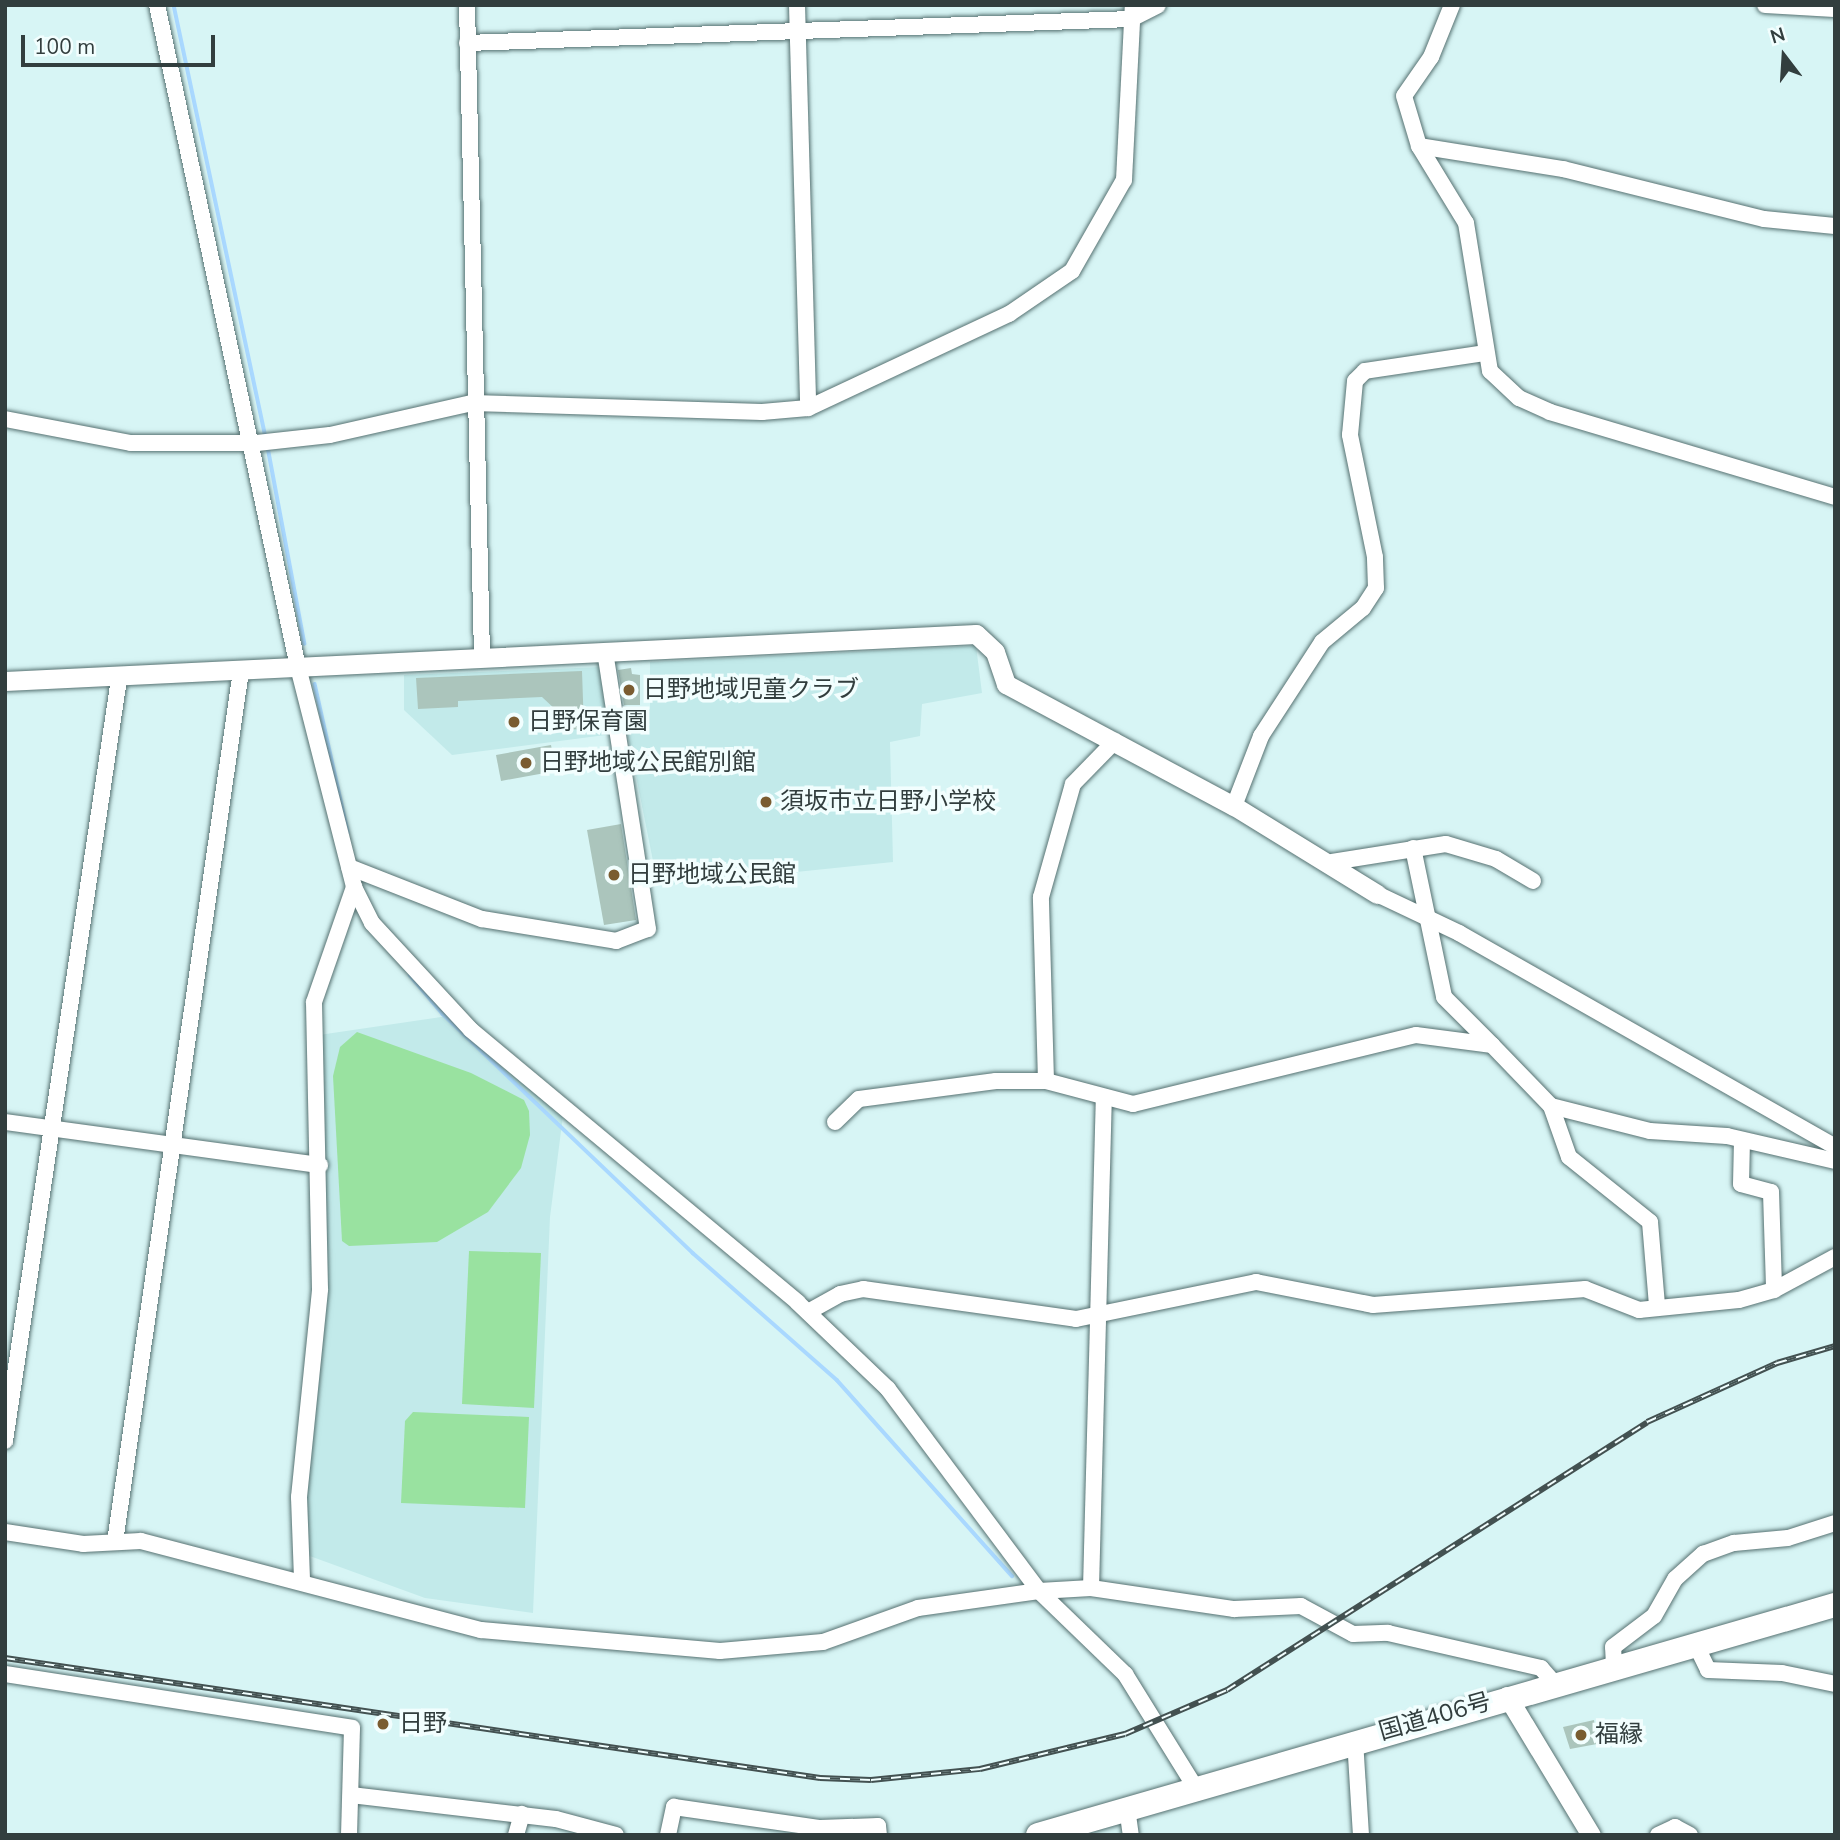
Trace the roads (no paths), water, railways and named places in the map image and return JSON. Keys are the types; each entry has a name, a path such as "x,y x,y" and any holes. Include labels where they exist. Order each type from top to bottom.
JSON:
{"highway":[{"name":"国道406号","path":"1038,1835 1553,1682 1835,1605"}],"street":[{"path":"157,5 260,443 298,667 354,887 372,923 471,1030 808,1312 888,1389 1039,1591 1125,1674 1195,1787"},
{"path":"467,5 472,403 482,657"},
{"path":"797,5 808,408"},
{"path":"467,43 799,31 1132,12 1158,5"},
{"path":"1452,5 1431,57 1404,96 1419,146 1466,223 1490,372 1507,389 1550,412 1835,497"},
{"path":"1765,5 1835,9"},
{"path":"5,419 131,443 260,443 472,403 762,412 808,408 1009,314 1072,271 1124,180 1132,12"},
{"path":"1419,146 1563,169 1764,219 1835,226"},
{"path":"1234,806 1261,736 1308,663 1322,642 1363,608 1376,588 1375,557 1350,435 1355,380 1365,371 1485,354"},
{"path":"5,681 119,679 482,657 976,634 995,652 1006,684 1234,806 1332,862 1377,894 1426,915 1835,1147"},
{"path":"349,867 482,919 616,941 648,929 606,652"},
{"path":"115,1542 241,671"},
{"path":"5,1441 54,1129 119,679"},
{"path":"1046,1081 1041,897 1073,784 1115,741"},
{"path":"1332,862 1446,844 1496,859 1532,881"},
{"path":"1413,848 1444,998 1551,1107 1569,1157 1650,1222 1657,1307"},
{"path":"302,1579 299,1497 316,1362 320,1165 314,1002 354,887"},
{"path":"835,1122 859,1099 938,1086 1046,1081 1104,1100 1133,1104 1416,1035 1492,1045"},
{"path":"1091,1588 1104,1100"},
{"path":"1551,1107 1650,1131 1742,1140 1835,1161"},
{"path":"5,1122 320,1165"},
{"path":"1742,1140 1741,1184 1771,1192 1774,1290"},
{"path":"808,1312 839,1294 863,1289 1030,1316 1097,1318 1256,1282 1373,1305 1565,1288 1612,1297 1639,1310 1739,1300 1774,1290 1835,1256"},
{"path":"1614,1665 1614,1647 1654,1616 1675,1579 1703,1554 1734,1543 1788,1538 1835,1522"},
{"path":"5,1532 83,1544 141,1541 302,1579 399,1612 481,1630 720,1651 823,1642 918,1608 1039,1591 1091,1588 1234,1609 1301,1606 1353,1634 1388,1633 1541,1668 1553,1682"},
{"path":"1695,1643 1708,1670 1782,1673 1835,1684"},
{"path":"5,1674 352,1728 349,1835"},
{"path":"1507,1696 1591,1835"},
{"path":"1354,1741 1361,1835"},
{"path":"351,1795 522,1814 615,1835"},
{"path":"668,1835 674,1807 820,1828 878,1826 879,1835"},
{"path":"1127,1808 1131,1835"},
{"path":"516,1835 522,1814"},
{"path":"1658,1835 1675,1827 1690,1835"}],"waterway":[{"path":"174,5 266,436"},
{"path":"268,447 305,644"},
{"path":"315,684 348,832"},
{"path":"410,975 443,1014 693,1253 837,1380 1012,1576"}],"railway":[{"path":"5,1658 820,1778 871,1780 980,1769 1125,1734 1227,1690 1647,1422 1777,1363 1835,1346"}],"place":[{"name":"日野地域児童クラブ","path":"629,690"},
{"name":"日野保育園","path":"514,722"},
{"name":"日野地域公民館別館","path":"526,763"},
{"name":"須坂市立日野小学校","path":"766,802"},
{"name":"日野地域公民館","path":"614,875"},
{"name":"日野","path":"383,1724"},
{"name":"福縁","path":"1581,1735"}]}
